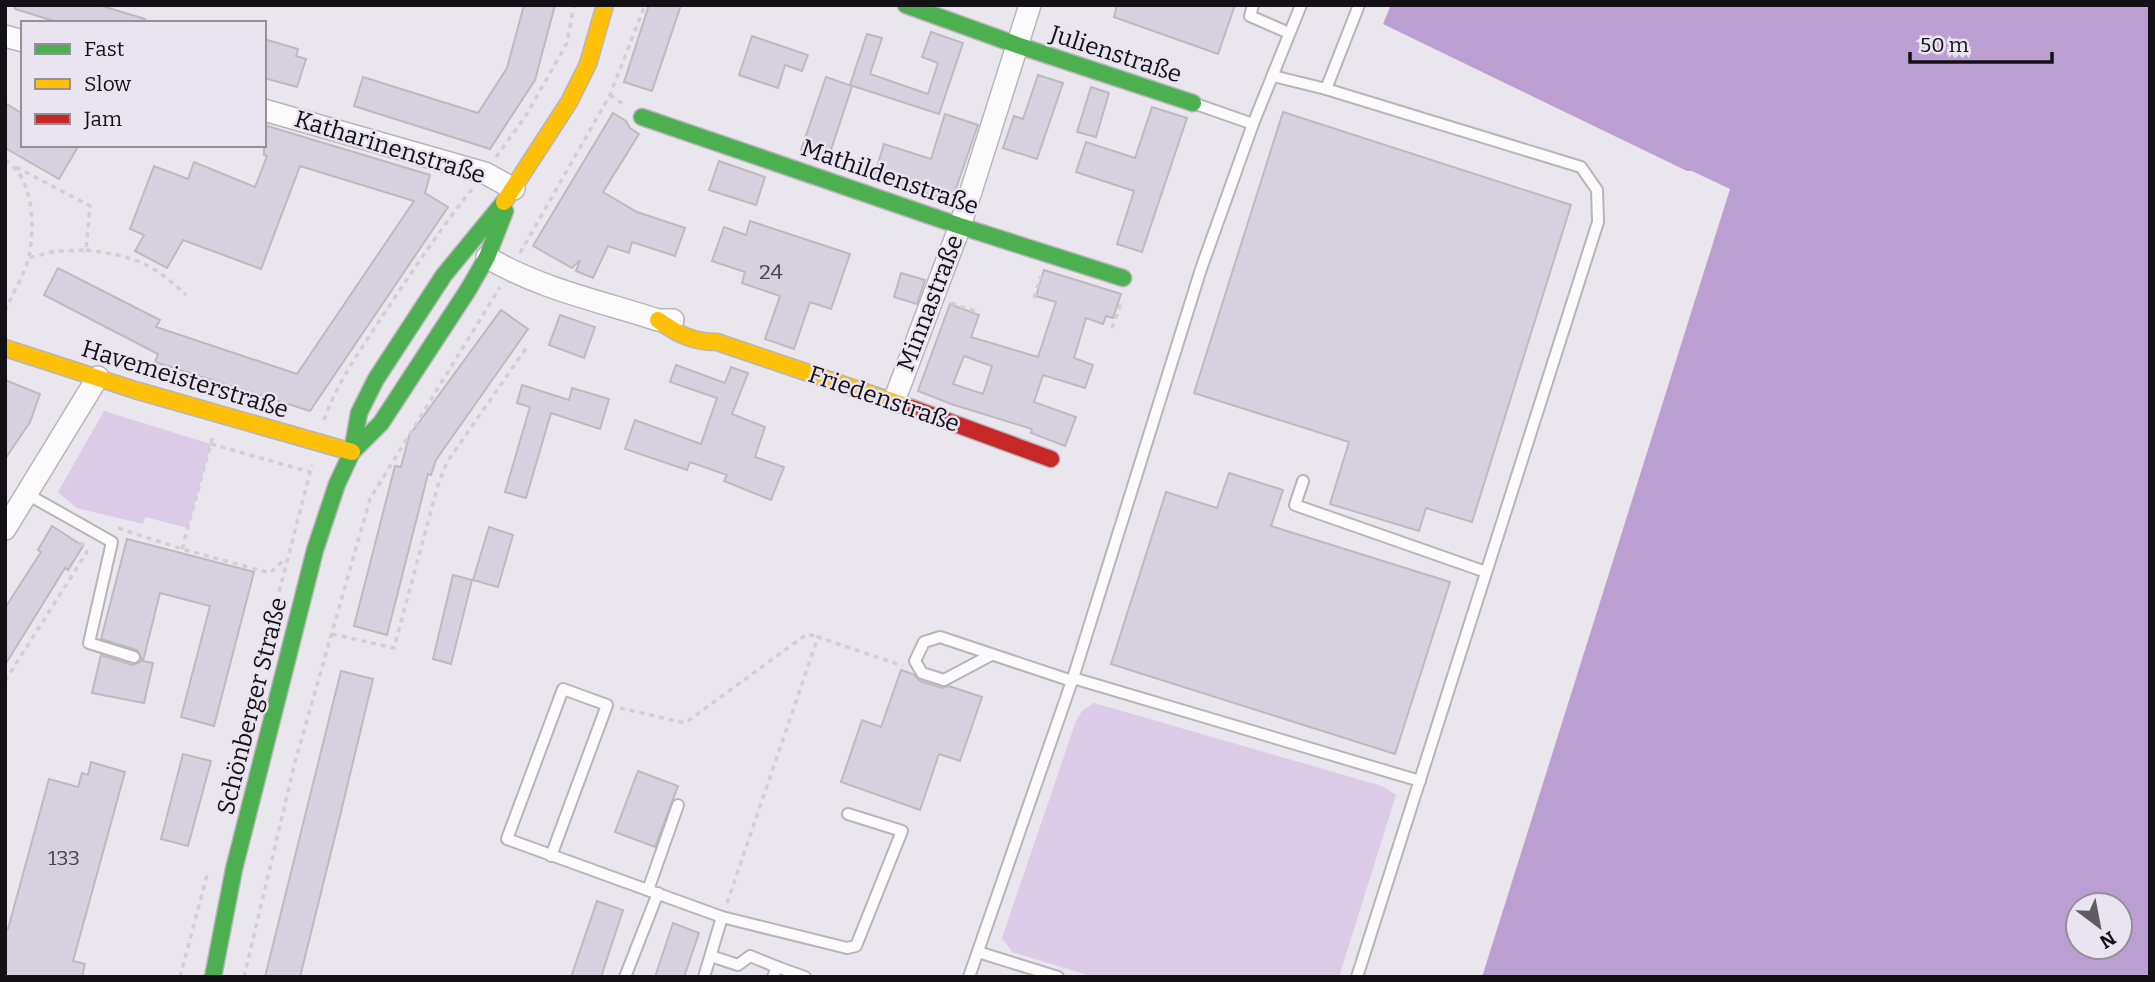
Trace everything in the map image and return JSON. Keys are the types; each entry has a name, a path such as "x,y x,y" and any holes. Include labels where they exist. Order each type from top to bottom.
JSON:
{"street":[{"name":"Schönberger Straße","path":"213,977 241,844 315,550 337,484 352,452 359,413 376,379 444,275 514,188 569,102 588,64 605,5"},
{"name":"Julienstraße","path":"906,5 1193,103"},
{"name":"Minnastraße","path":"894,401 960,226 1030,5"},
{"name":"Katharinenstraße","path":"266,111 485,173 514,188"},
{"name":"Mathildenstraße","path":"642,117 960,226 1124,278"},
{"name":"Schönberger Straße","path":"352,452 381,423 488,257 514,188"},
{"name":"Friedenstraße","path":"488,257 510,271 658,320 681,321 704,329 717,342 894,401 1051,459"},
{"name":"Havemeisterstraße","path":"5,348 352,452"},
{"path":"5,529 98,377"}],"lane":[{"path":"1253,5 1250,16 1289,33"},
{"path":"969,977 1073,679 1201,268 1253,124 1301,5"},
{"path":"1326,89 1359,5"},
{"path":"1273,76 1326,89 1581,167 1597,190 1598,222 1357,977"},
{"path":"1193,103 1253,124"},
{"path":"1303,481 1295,505 1486,572"},
{"path":"27,494 112,542 89,643 134,657"},
{"path":"991,655 944,680 922,673 915,661 924,642 940,637 991,655 1420,781"},
{"path":"551,856 607,705 563,689 507,839 551,856 722,917 848,948 856,946 902,831 848,814"},
{"path":"625,977 678,805"},
{"path":"704,977 722,917"},
{"path":"978,952 1058,977"},
{"path":"711,956 737,971 750,956 775,972 805,977"}],"path":[{"path":"244,977 295,762 370,499 510,271 610,95 645,5"},
{"path":"5,160 90,206 86,250"},
{"path":"5,312 29,258 32,224 28,194 16,167"},
{"path":"29,258 56,251 86,250 123,254 167,277 186,295"},
{"path":"1112,328 1125,292 1124,278"},
{"path":"933,297 980,313"},
{"path":"332,634 394,648 438,485 447,463 527,347"},
{"path":"182,549 220,414"},
{"path":"211,444 298,467 370,499"},
{"path":"107,524 182,549 270,573"},
{"path":"5,681 86,552"},
{"path":"607,705 684,723 807,634 903,666 915,661"},
{"path":"722,917 818,637"}],"shaded area":[{"path":"1391,5 2150,5 2150,977 1482,977 1730,189 1687,171 1383,24"},
{"path":"104,411 211,444 188,528 145,517 143,524 77,508 58,492"},
{"path":"1094,703 1382,786 1396,795 1339,977 1094,977 1012,952 1002,938 1076,721 1082,711"}],"building":[{"path":"15,5 99,5 145,19 54,21 15,9"},
{"path":"524,5 555,5 535,80 490,149 354,106 363,77 478,113 507,68"},
{"path":"649,5 681,5 652,91 624,82"},
{"path":"1117,5 1235,5 1218,54 1114,17"},
{"path":"931,32 963,43 939,114 850,85 867,34 882,38 870,74 928,94 938,63 922,57"},
{"path":"752,36 808,55 802,71 785,65 778,88 739,75"},
{"path":"266,40 298,49 296,56 306,59 297,87 266,79"},
{"path":"1038,75 1063,83 1037,159 1003,148 1014,116 1023,119"},
{"path":"826,77 852,86 828,159 801,150"},
{"path":"1091,87 1109,93 1096,137 1077,132"},
{"path":"5,103 21,113 21,147 78,147 59,179 5,148"},
{"path":"1152,107 1187,118 1142,252 1117,244 1134,191 1076,172 1086,142 1135,158"},
{"path":"1283,112 1571,205 1472,522 1426,508 1419,531 1330,504 1349,442 1194,393"},
{"path":"613,113 639,134 603,192 637,212 685,228 675,256 632,242 629,253 608,246 593,278 576,271 580,260 572,268 533,246"},
{"path":"945,114 978,125 954,194 945,199 894,183 895,179 875,173 884,144 931,159"},
{"path":"266,126 430,175 425,193 448,207 310,411 155,362 158,354 44,295 58,268 160,320 156,327 297,374 414,201 300,166 261,269 183,240 167,268 135,251 144,235 130,229 154,166 188,179 194,162 255,187 267,156 264,155"},
{"path":"719,161 765,177 756,205 709,190"},
{"path":"750,221 850,254 831,309 810,302 794,349 765,339 780,296 742,283 745,272 712,261 724,227 746,235"},
{"path":"1044,270 1121,294 1113,318 1106,316 1103,324 1086,318 1074,358 1093,365 1085,388 1043,375 1034,402 1076,417 1065,446 1031,433 1032,429 918,391 950,304 979,315 971,337 1038,357 1056,302 1036,296","holes":["964,356 992,366 983,394 953,384"]},
{"path":"901,273 925,280 917,304 894,297"},
{"path":"501,310 528,329 436,460 431,475 428,474 387,635 354,626 395,466 401,467 409,436"},
{"path":"560,315 595,327 584,358 549,345"},
{"path":"676,365 725,383 731,367 748,373 732,414 765,427 755,457 784,467 771,500 724,481 727,475 690,462 687,470 625,449 635,420 701,444 717,398 670,382"},
{"path":"5,380 40,394 30,422 5,459"},
{"path":"522,385 569,400 572,388 609,399 600,429 551,413 526,498 505,492 530,407 517,403"},
{"path":"1229,473 1283,490 1271,526 1450,582 1395,754 1111,664 1166,492 1217,508"},
{"path":"52,526 83,546 68,570 65,568 5,665 5,608 41,552 38,550"},
{"path":"489,527 513,535 498,587 473,580"},
{"path":"127,539 254,572 214,726 181,717 210,606 160,593 143,661 153,663 144,703 92,693 101,655 132,665 142,659 137,650 101,639"},
{"path":"453,575 472,580 451,664 433,659"},
{"path":"901,670 913,674 920,681 942,688 949,686 982,697 960,761 939,754 920,810 841,782 862,720 881,727"},
{"path":"341,671 373,679 339,820 300,977 265,977"},
{"path":"183,754 211,761 188,846 161,839"},
{"path":"91,762 125,772 73,961 85,964 82,977 5,977 5,928 8,929 49,779 78,787 82,773 88,775"},
{"path":"638,771 678,786 655,847 615,832"},
{"path":"597,901 623,910 601,977 571,977"},
{"path":"673,923 699,933 684,977 655,977"}],"traffic: fast":[{"path":"906,5 1193,103"},
{"path":"642,117 960,226 1123,278"},
{"path":"213,977 234,869 315,550 337,484 352,452 359,413 376,379 444,275 504,202"},
{"path":"352,452 381,423 468,290 487,257 505,211"}],"traffic: slow":[{"path":"504,202 569,102 588,64 605,5"},
{"path":"658,320 700,341 717,342 912,408"},
{"path":"5,348 135,390 352,452"}],"traffic: jam":[{"path":"912,408 1051,459"}]}
